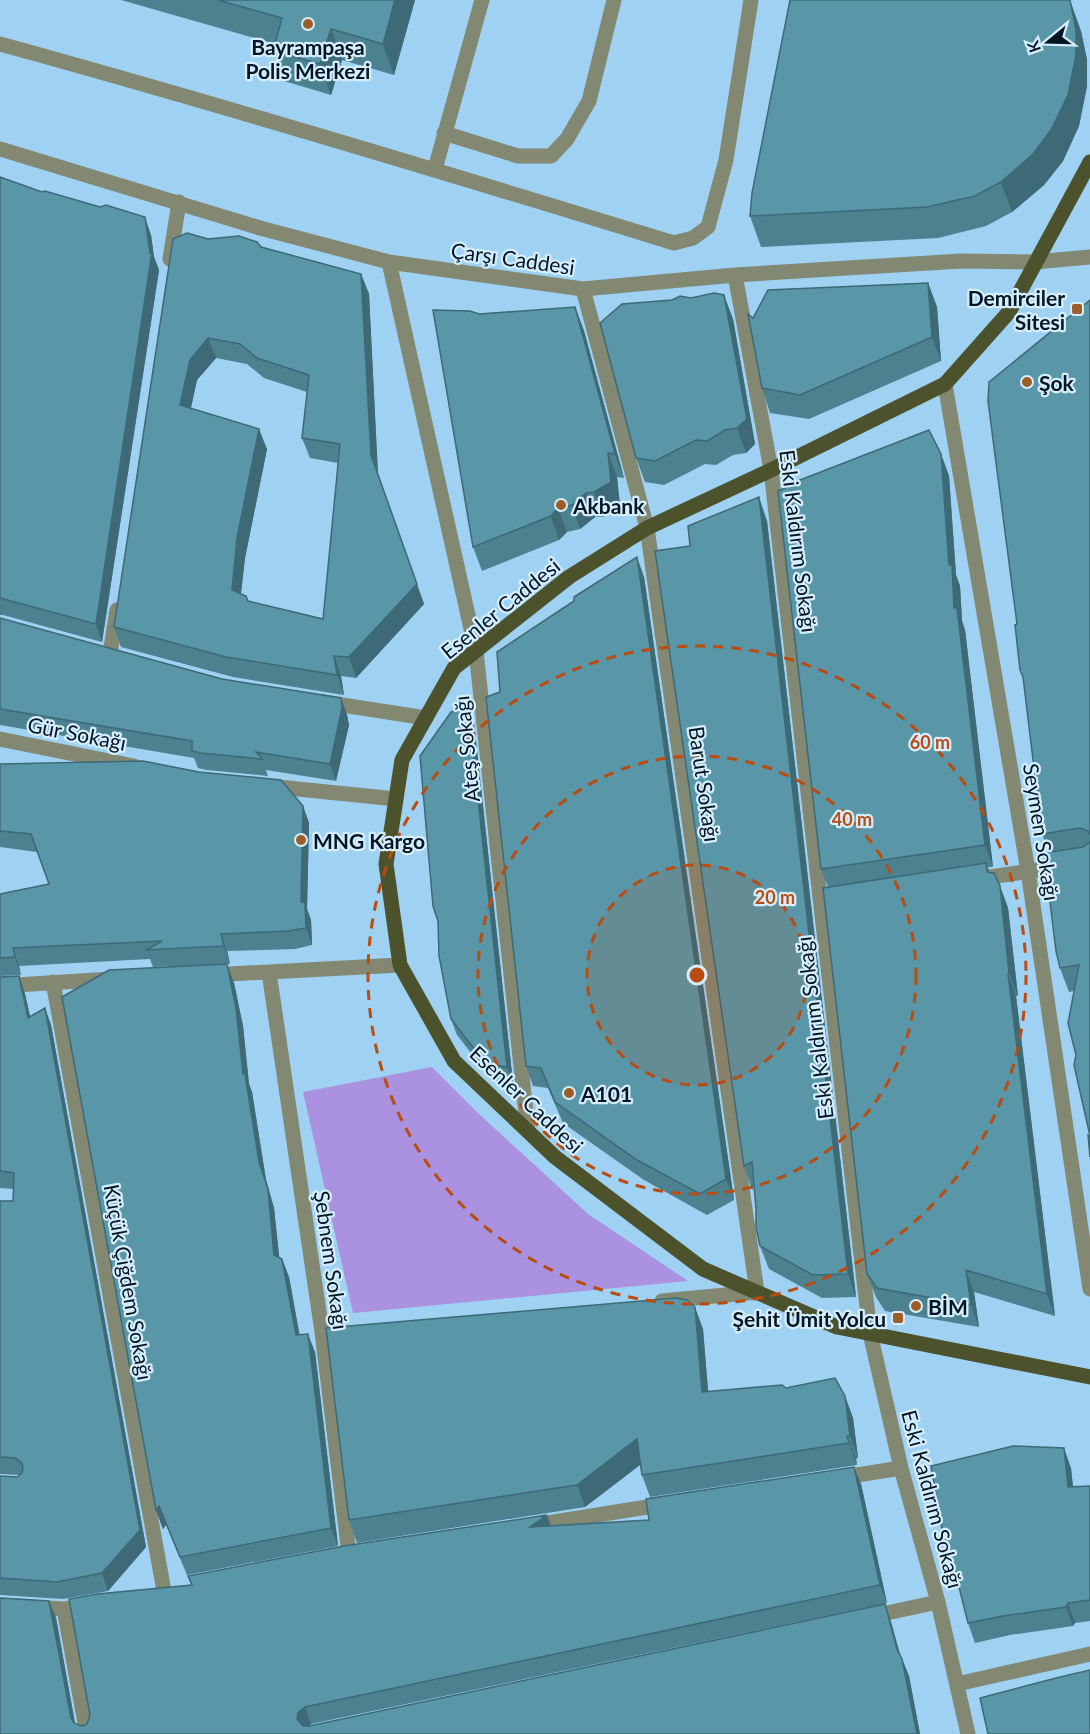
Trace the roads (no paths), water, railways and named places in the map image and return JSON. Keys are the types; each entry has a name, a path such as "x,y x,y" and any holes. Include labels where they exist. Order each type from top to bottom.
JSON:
{"main road":[{"name":"Esenler Caddesi","path":"1090,162 1009,312 945,384 647,528 569,577 454,668 402,760 386,864 399,965 454,1061 555,1157 703,1269 837,1327 1090,1377"}],"street":[{"path":"435,169 482,0"},
{"path":"444,133 519,156 551,156 567,139 589,101 614,0"},
{"path":"0,44 435,169 674,243 693,238 708,227 726,160 751,0"},
{"name":"Çarşı Caddesi","path":"0,149 260,228 389,262 583,289 735,275 961,261 1035,261 1090,257"},
{"path":"168,271 179,202"},
{"name":"Ateş Sokağı","path":"389,262 476,651 528,1131"},
{"name":"Eski Kaldırım Sokağı","path":"735,275 771,470 826,901 870,1333 901,1468 938,1602 968,1734"},
{"name":"Barut Sokağı","path":"583,289 647,528 757,1292"},
{"name":"Seymen Sokağı","path":"945,384 1028,871 1090,1289"},
{"path":"110,654 119,596"},
{"path":"311,700 426,718"},
{"name":"Gür Sokağı","path":"0,739 149,769"},
{"path":"253,785 396,799"},
{"path":"959,882 1090,862"},
{"path":"190,975 399,965"},
{"name":"Şebnem Sokağı","path":"269,972 328,1331 349,1554"},
{"path":"0,986 121,978"},
{"name":"Küçük Çiğdem Sokağı","path":"53,981 164,1591"},
{"path":"651,1302 757,1292"},
{"path":"818,1480 901,1468"},
{"path":"513,1528 677,1503"},
{"path":"0,1605 64,1609 108,1601"},
{"path":"857,1619 938,1602"},
{"path":"64,1609 87,1734"},
{"path":"957,1684 1090,1654"}],"place":[{"name":"Bayrampaşa Polis Merkezi","path":"308,24"},
{"name":"Demirciler Sitesi","path":"1077,309"},
{"name":"Şok","path":"1027,382"},
{"name":"Akbank","path":"561,505"},
{"name":"MNG Kargo","path":"301,840"},
{"name":"A101","path":"569,1093"},
{"name":"BİM","path":"916,1306"},
{"name":"Şehit Ümit Yolcu","path":"898,1318"}]}
